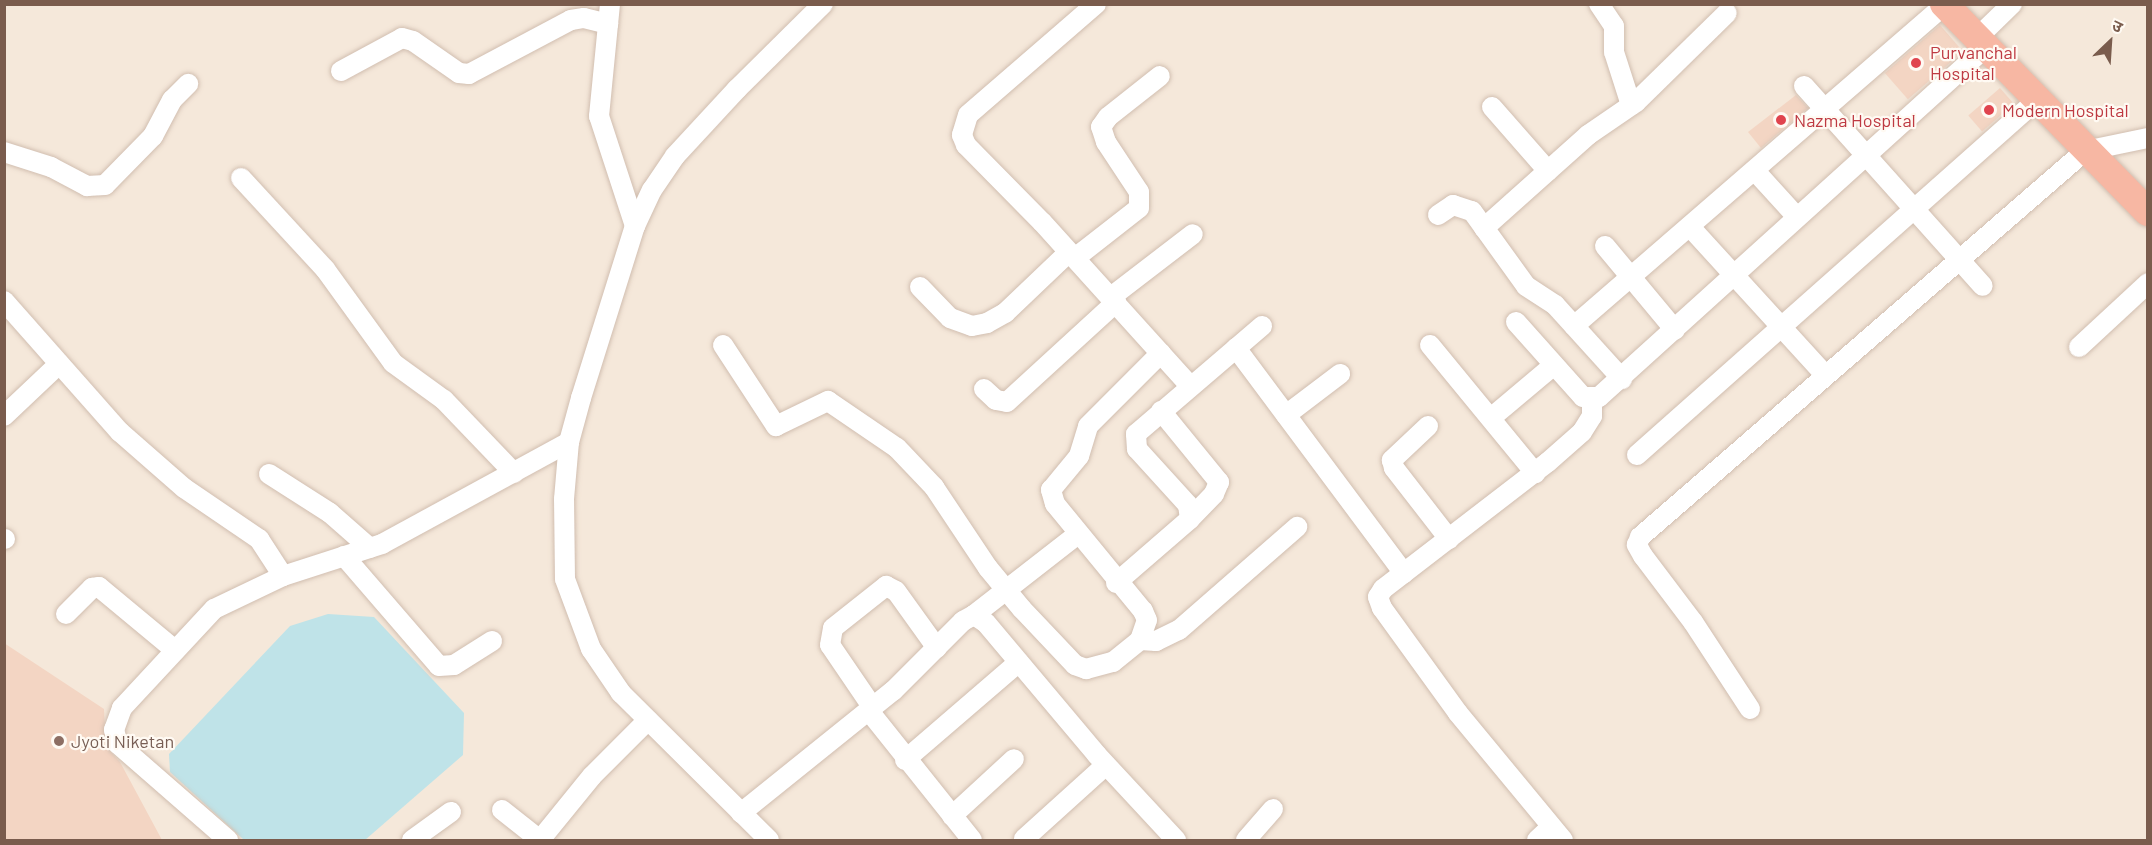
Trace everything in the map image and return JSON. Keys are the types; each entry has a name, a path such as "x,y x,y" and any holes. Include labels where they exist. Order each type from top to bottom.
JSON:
{"highway":[{"path":"1944,5 2085,151 2148,212"}],"street":[{"path":"769,840 621,693 591,649 565,579 564,499 569,442 635,226 652,190 675,156 822,4"},
{"path":"1096,4 968,116 962,126 966,145 1113,299 1190,386"},
{"path":"1599,4 1614,26 1614,52 1631,105"},
{"path":"1593,400 1622,379 1864,154 1981,43 2012,4"},
{"path":"1574,326 1756,172 1944,5"},
{"path":"1484,228 1588,135 1631,105 1727,13"},
{"path":"341,71 402,38 413,41 459,73 469,74 571,20 609,14 599,116 635,226"},
{"path":"920,287 950,318 960,324 980,324 1005,313 1072,255 1139,208 1139,192 1106,142 1101,128 1108,117 1160,76"},
{"path":"4,152 51,168 87,186 105,185 153,136 172,100 188,84"},
{"path":"1804,86 1983,285"},
{"path":"1637,455 2037,100"},
{"path":"1492,107 1548,171"},
{"path":"1750,709 1693,622 1642,556 1638,540 1958,258 2085,151 2148,138"},
{"path":"1756,172 1797,217"},
{"path":"242,178 325,269 393,363 444,400 514,472"},
{"path":"1438,215 1460,204 1484,228 1526,286 1555,305 1622,379"},
{"path":"1691,228 1825,375"},
{"path":"984,389 996,400 1008,402 1113,299 1193,234"},
{"path":"1605,246 1675,330"},
{"path":"2079,347 2148,283"},
{"path":"4,301 89,401 184,488 260,539 283,576"},
{"path":"1515,322 1582,397 1593,400"},
{"path":"1190,519 1188,505 1137,449 1135,441 1141,429 1262,326"},
{"path":"723,345 776,426 828,401 897,448 934,487 1006,589 1062,652 1086,669 1113,662 1140,640 1147,620 1143,612 1116,583 1055,504 1051,490 1055,481 1079,456 1088,426 1161,353"},
{"path":"1430,345 1535,473"},
{"path":"1236,348 1404,573"},
{"path":"4,416 59,364"},
{"path":"1491,418 1554,365"},
{"path":"1286,415 1341,374"},
{"path":"1550,836 1382,608 1379,593 1535,473 1582,432 1592,416 1593,400"},
{"path":"1116,583 1190,519 1214,495 1218,482 1161,411"},
{"path":"1428,426 1392,460 1394,468 1449,539"},
{"path":"228,840 118,744 114,730 122,708 214,609 283,576 370,548 569,442"},
{"path":"269,474 330,513 370,548"},
{"path":"1140,640 1156,641 1179,630 1297,527"},
{"path":"741,813 871,710 974,615 1078,534"},
{"path":"344,556 438,666 454,665 492,641"},
{"path":"936,648 896,591 886,586 833,628 830,645 905,760 972,840"},
{"path":"66,614 92,588 99,587 175,650"},
{"path":"974,615 986,623 1106,765 1176,840"},
{"path":"905,760 1020,662"},
{"path":"502,810 540,840 592,776 648,720"},
{"path":"952,816 1014,759"},
{"path":"1024,839 1106,765"},
{"path":"1246,840 1274,809"},
{"path":"411,840 451,812"}],"shaded area":[{"path":"5,5 2147,5 2147,840 5,840"}],"water":[{"path":"328,614 374,617 464,713 463,755 365,840 244,840 170,772 169,754 290,626"}],"building":[{"path":"1940,25 1963,51 1908,99 1885,73"},
{"path":"2000,88 2014,104 1982,131 1968,116"},
{"path":"1796,95 1808,108 1761,148 1748,132"},
{"name":"Jyoti Niketan","path":"4,643 104,709 106,747 120,762 162,840 4,840"}],"place":[{"name":"Purvanchal Hospital","path":"1916,63"},
{"name":"Modern Hospital","path":"1989,110"},
{"name":"Nazma Hospital","path":"1781,120"},
{"name":"Jyoti Niketan","path":"59,741"}]}
